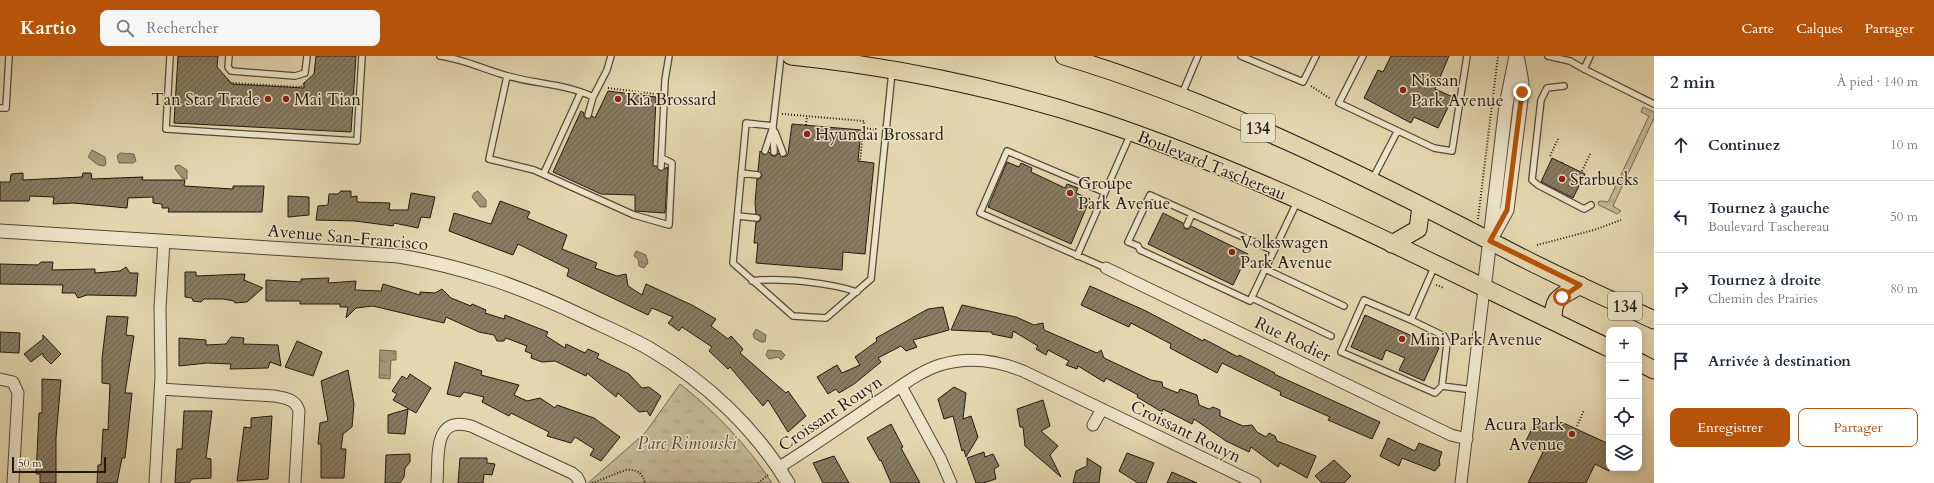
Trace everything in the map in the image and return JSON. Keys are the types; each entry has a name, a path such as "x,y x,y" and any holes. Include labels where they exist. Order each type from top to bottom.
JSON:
{"main road":[{"name":"Boulevard Taschereau","path":"791,56 892,69 941,78 1006,94 1131,132 1298,200 1606,347"},
{"name":"134","path":"1064,56 1137,79 1182,96 1255,127 1654,320"},
{"path":"1392,244 1418,229 1421,206"},
{"path":"1553,322 1553,308 1555,301 1580,285"},
{"path":"1641,363 1654,370"}],"street":[{"path":"1462,483 1490,241 1507,210 1521,100 1522,83 1517,56"},
{"name":"Avenue San-Francisco","path":"0,231 399,256 463,269 512,284 633,340 679,368 701,384 735,415 758,441 773,471 788,483"},
{"path":"155,483 160,389 160,308 164,241"},
{"name":"Rue Rodier","path":"1106,268 1451,435 1467,439"},
{"name":"Croissant Rouyn","path":"773,471 919,374 940,365 967,360 993,361 1023,371 1255,483"},
{"path":"0,379 13,382 18,393 13,483"},
{"name":"Croissant Rouyn","path":"901,386 940,458 951,483"},
{"path":"160,389 274,396 292,401 296,404 299,411 295,483"},
{"path":"1093,425 1102,409"},
{"path":"437,483 441,436 447,427 458,423 470,426 572,473 577,477 580,483"}],"lane":[{"path":"0,108 6,108 9,56"},
{"path":"170,56 166,129 357,141 362,56"},
{"path":"229,56 228,67 231,71 295,76 305,73 307,56"},
{"path":"440,56 452,57 507,76 581,92 593,97"},
{"path":"588,115 593,97 607,70 612,56"},
{"path":"661,167 665,80 669,56"},
{"path":"774,152 773,126 781,56"},
{"path":"1182,96 1198,56"},
{"path":"1244,57 1303,82 1316,56"},
{"path":"1363,56 1339,103 1397,132 1434,148 1452,151 1467,56"},
{"path":"1548,56 1575,63 1584,70 1654,104"},
{"path":"1584,70 1590,56"},
{"path":"773,126 746,123 740,173 738,216 733,263 793,316 826,318 871,279 892,69"},
{"path":"507,76 489,159 544,173 555,180 634,215 669,225 672,163 662,158"},
{"path":"1564,86 1547,88 1541,100 1532,180 1538,185 1584,209 1591,206"},
{"path":"544,173 581,92"},
{"path":"765,151 773,126"},
{"path":"773,126 783,153"},
{"path":"1077,256 1131,132"},
{"path":"1371,182 1397,132"},
{"path":"1104,192 1007,151 980,212 1106,268"},
{"path":"740,173 758,175"},
{"path":"1274,251 1150,195 1128,242 1138,246 1140,250 1250,301 1252,298 1298,200"},
{"path":"1187,225 1192,214"},
{"path":"738,216 757,218"},
{"path":"1411,320 1435,265"},
{"path":"1265,269 1344,306"},
{"path":"752,281 766,279 842,287 857,292"},
{"path":"1252,298 1331,336"},
{"path":"1364,300 1411,320 1444,336 1447,343 1442,386 1435,393 1341,352 1364,300"},
{"path":"1442,386 1473,390"}],"path":[{"path":"1480,202 1498,56"},
{"path":"1303,82 1339,103"},
{"path":"608,88 658,95"},
{"path":"784,114 864,121 860,162"},
{"path":"806,125 807,116"},
{"path":"864,128 886,130"},
{"path":"1550,156 1559,136"},
{"path":"1582,171 1591,152"},
{"path":"1537,245 1594,230 1621,220"},
{"path":"1577,426 1584,410"},
{"path":"590,483 632,469 642,475 645,483"},
{"path":"758,483 773,471"}],"green space":[{"path":"1643,107 1654,112 1654,118 1613,206 1621,211 1617,214 1599,205 1598,202 1608,202 1649,116 1641,112"},
{"name":"Parc Rimouski","path":"680,384 706,406 730,430 752,455 772,483 588,483 645,433"}],"water":[{"path":"92,150 105,157 106,164 104,166 98,165 88,157"},
{"path":"120,153 134,154 136,161 133,163 119,163 117,156"},
{"path":"179,165 187,170 187,179 182,178 175,169 175,166"},
{"path":"478,191 486,200 486,207 480,207 472,197 474,193"},
{"path":"636,251 646,255 648,263 644,268 639,266 638,259 634,256"},
{"path":"756,329 766,335 765,342 761,342 754,338 753,334"},
{"path":"380,350 396,351 396,360 391,360 390,379 379,378"},
{"path":"768,350 781,351 785,355 781,360 778,357 769,359 766,355"}],"building":[{"path":"178,56 218,56 217,67 232,84 304,88 304,83 314,74 316,56 356,56 351,132 174,123"},
{"name":"Nissan Park Avenue","path":"1391,56 1449,56 1435,89 1453,97 1438,128 1414,117 1411,123 1364,98 1378,70 1383,72"},
{"path":"608,91 656,97 653,166 657,166 660,171 668,167 665,213 635,211 635,195 601,194 553,172 581,111 584,113 586,119 592,116 595,118"},
{"path":"792,124 861,130 858,161 874,163 865,254 843,252 842,270 756,263 758,243 754,243 756,222 760,221 761,218 760,215 756,214 755,203 757,179 761,178 762,175 758,171 760,151 764,155 769,152 772,156 776,156 778,153 782,157 786,156 788,154"},
{"name":"Starbucks","path":"1552,158 1585,174 1573,198 1541,182"},
{"path":"1007,162 1019,167 1021,163 1032,168 1031,172 1065,188 1067,184 1078,188 1076,193 1090,199 1071,244 988,207"},
{"path":"23,173 23,180 82,177 83,173 91,173 92,179 143,177 142,180 185,180 184,186 233,189 233,186 264,186 262,212 168,212 169,208 162,208 162,204 153,203 153,197 128,198 127,208 73,203 53,204 54,197 30,196 29,201 0,201 0,182 10,182 11,174"},
{"path":"341,191 351,191 351,197 357,196 357,202 390,203 389,210 408,210 411,193 435,197 430,218 421,217 418,228 394,223 393,226 355,221 316,220 318,206 328,205 329,194 338,194"},
{"path":"288,196 309,197 309,215 288,217"},
{"path":"500,201 530,212 527,218 567,235 562,249 597,263 595,268 617,276 626,274 628,286 642,295 646,284 692,305 716,319 711,326 728,339 731,336 743,349 740,353 786,393 788,391 806,416 788,432 768,400 763,406 730,367 728,369 709,351 712,347 682,327 679,331 668,323 673,317 652,308 648,315 567,276 569,269 518,244 513,255 449,231 454,213 491,224"},
{"path":"1163,213 1183,223 1185,229 1188,229 1191,226 1248,254 1233,285 1148,244"},
{"path":"41,262 53,262 52,270 95,269 95,273 120,271 126,267 130,273 138,273 136,296 87,295 78,298 75,293 62,293 63,285 0,284 0,264 38,265"},
{"path":"185,272 196,272 196,276 245,274 244,280 263,288 247,302 235,303 234,301 223,299 204,299 201,302 193,301 192,298 185,297"},
{"path":"329,278 328,283 356,281 355,290 381,291 383,284 420,295 420,292 435,293 442,289 451,298 486,310 485,313 504,319 505,315 548,332 546,336 565,348 566,344 585,353 588,349 599,354 597,358 629,374 642,388 649,387 661,396 650,416 647,411 639,412 618,393 616,397 587,373 586,376 555,361 542,362 531,358 532,354 525,351 527,346 506,338 504,341 497,341 494,335 479,332 446,317 444,323 373,306 356,308 346,318 348,307 340,307 340,304 300,304 300,301 266,301 266,280 301,282 301,279"},
{"path":"1090,286 1146,311 1203,341 1204,339 1238,357 1239,355 1275,373 1274,374 1380,422 1372,439 1328,420 1330,417 1280,395 1281,392 1222,363 1217,373 1170,348 1171,344 1131,323 1129,327 1081,305"},
{"path":"962,305 1016,317 1034,325 1043,323 1044,330 1097,353 1101,350 1104,358 1151,380 1162,382 1163,387 1178,393 1180,389 1197,395 1199,405 1209,409 1213,407 1220,410 1220,416 1243,426 1252,425 1257,432 1266,437 1269,433 1275,436 1277,441 1316,456 1307,478 1280,463 1278,467 1251,447 1249,452 1226,441 1194,419 1192,424 1163,409 1162,412 1137,397 1138,395 1106,378 1104,382 1078,366 1077,369 1066,365 1069,361 1048,350 1046,355 1036,349 1038,346 1013,331 1012,338 992,334 992,332 951,330"},
{"path":"943,307 949,330 913,340 917,347 906,351 901,346 878,358 881,362 854,384 839,393 836,389 828,394 817,377 837,365 842,373 860,365 855,357 877,341 876,338 928,309"},
{"path":"1365,315 1439,348 1424,381 1399,370 1405,358 1386,350 1382,360 1351,347"},
{"path":"107,316 128,317 126,335 134,336 125,393 132,393 125,458 122,458 117,483 97,483 98,465 101,465 103,429 108,430 110,384 102,383 102,359"},
{"path":"0,332 20,333 19,353 0,352"},
{"path":"43,335 61,354 51,364 43,356 43,353 31,362 24,354 43,339"},
{"path":"231,337 244,338 243,344 278,345 281,366 270,362 268,368 230,369 231,364 207,363 179,366 179,338 206,340 206,345 226,344"},
{"path":"297,341 322,352 313,376 285,367"},
{"path":"455,362 482,371 481,375 519,385 514,395 527,401 540,398 555,408 557,405 594,418 620,437 601,461 590,455 594,449 575,437 571,443 547,436 549,432 511,413 509,416 482,402 484,397 464,392 460,397 447,394"},
{"path":"348,370 354,404 352,427 343,434 341,449 346,449 344,478 321,478 321,444 318,444 320,423 328,421 321,381"},
{"path":"410,374 431,388 416,413 393,400 397,394 392,391 402,376 407,379"},
{"path":"42,379 61,380 56,438 56,483 40,483 40,474 36,474 39,413 42,413"},
{"path":"954,387 966,393 963,419 971,416 978,437 966,457 964,450 962,451 953,416 944,419 938,399"},
{"path":"1043,400 1050,426 1041,431 1058,446 1050,455 1061,477 1025,446 1023,427 1020,427 1017,409"},
{"path":"408,409 405,434 388,433 388,415"},
{"path":"184,411 212,411 206,458 211,459 211,478 192,479 189,483 175,483 177,449 182,449"},
{"path":"272,416 268,479 237,481 244,427 251,428 251,418"},
{"path":"1536,420 1555,429 1559,421 1606,443 1606,470 1595,464 1586,483 1528,483 1543,452 1525,443"},
{"path":"891,424 903,447 901,448 920,483 891,483 881,460 880,461 867,438"},
{"path":"1388,438 1415,451 1419,443 1442,452 1439,461 1440,465 1435,471 1402,458 1399,466 1380,456"},
{"path":"984,452 985,457 993,454 999,466 994,469 996,479 983,483 976,483 967,458"},
{"path":"1127,453 1154,463 1146,483 1138,483 1119,471"},
{"path":"410,454 410,462 405,468 404,477 400,483 385,483 386,455"},
{"path":"834,456 849,483 823,483 813,463"},
{"path":"460,458 487,458 487,463 495,464 492,475 484,474 483,483 458,483"},
{"path":"1087,458 1101,467 1099,483 1073,483 1076,471 1087,466"},
{"path":"1334,460 1351,476 1344,483 1322,483 1315,476"},
{"path":"1172,472 1197,483 1167,483"}],"place":[{"name":"Nissan Park Avenue","path":"1403,90"},
{"name":"Tan Star Trade","path":"268,99"},
{"name":"Mai Tian","path":"286,99"},
{"name":"Kia Brossard","path":"618,99"},
{"name":"Hyundai Brossard","path":"807,134"},
{"name":"Starbucks","path":"1562,179"},
{"name":"Groupe Park Avenue","path":"1070,193"},
{"name":"Volkswagen Park Avenue","path":"1232,252"},
{"name":"Mini Park Avenue","path":"1402,339"},
{"name":"Acura Park Avenue","path":"1572,434"}],"route":[{"path":"1522,92 1507,210 1490,241 1580,285 1562,297"}]}
